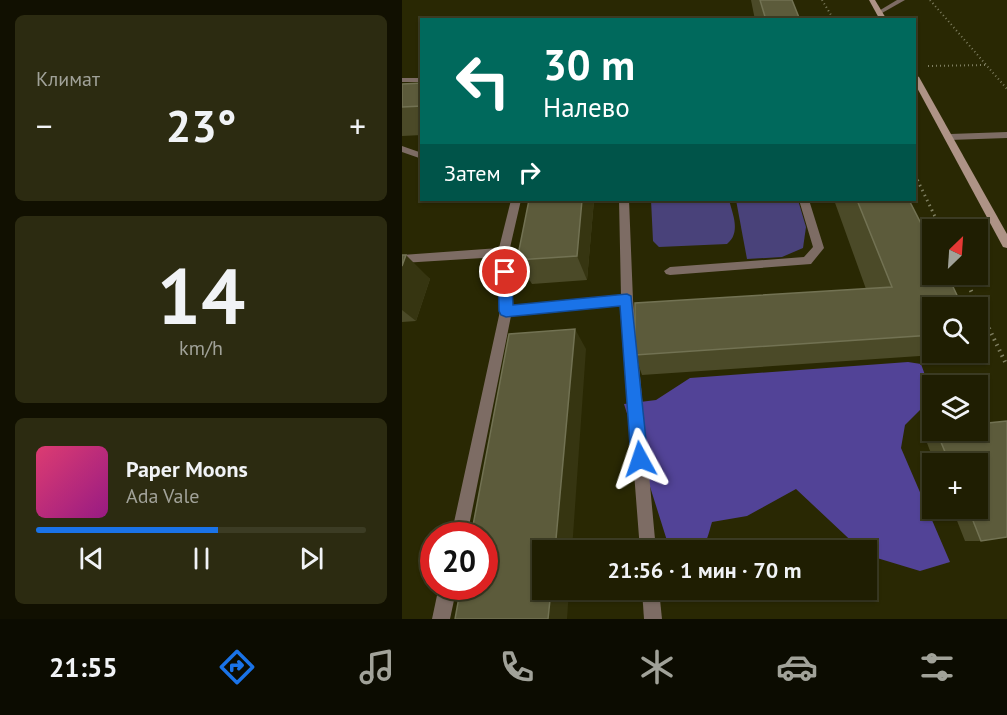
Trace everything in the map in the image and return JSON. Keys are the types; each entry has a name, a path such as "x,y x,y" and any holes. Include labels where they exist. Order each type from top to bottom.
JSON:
{"main road":[{"path":"872,0 883,18"},
{"path":"916,79 1007,244"}],"street":[{"path":"880,12 902,0"},
{"path":"402,80 420,80"},
{"path":"950,137 1007,135"},
{"path":"402,149 420,155"},
{"path":"462,522 506,311 504,252 516,201"},
{"path":"624,201 625,275 647,540"},
{"path":"670,272 807,261 819,248 804,201"},
{"path":"402,259 504,252"},
{"path":"506,311 627,300"},
{"path":"441,619 445,600"},
{"path":"652,600 653,619"}],"path":[{"path":"822,0 833,18"},
{"path":"930,0 1007,89"},
{"path":"930,66 986,65"},
{"path":"916,177 936,219"},
{"path":"968,285 1007,366"}],"shaded area":[{"path":"651,201 729,201 735,229 734,235 727,244 659,247 653,241"},
{"path":"736,201 798,201 806,227 803,248 782,257 747,259"},
{"path":"908,362 921,364 925,375 922,375 922,408 905,425 901,448 922,497 922,519 932,519 950,562 920,571 877,558 877,540 850,540 796,489 747,516 712,522 707,540 667,540 624,404 656,400 690,378"}],"building":[{"path":"760,0 792,0 799,18 765,18"},
{"path":"420,83 420,106 402,107 402,84"},
{"path":"529,201 582,201 577,256 517,260"},
{"path":"857,201 910,201 922,225 922,285 952,285 958,297 922,297 922,336 635,355 635,303 892,287"},
{"path":"575,329 556,540 532,540 532,600 550,600 548,619 455,619 458,600 498,600 498,522 474,522 509,334"},
{"path":"1007,421 1007,537 981,541 972,519 988,519 988,453 945,453 941,441 988,441 988,423"}],"route":[{"path":"505,272 506,311 627,300 640,459"}]}
